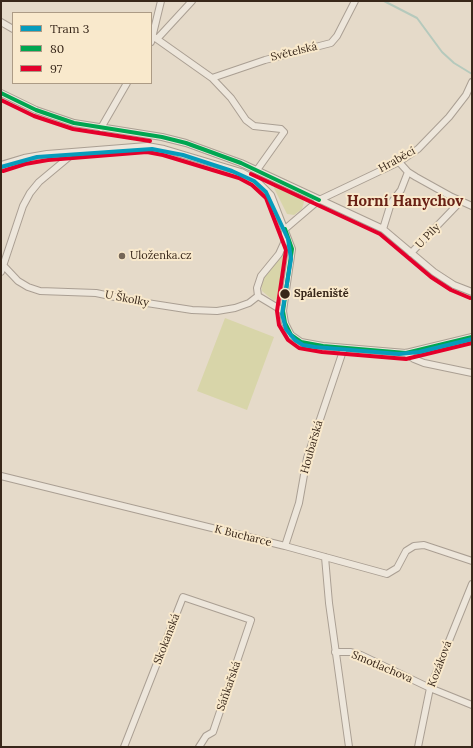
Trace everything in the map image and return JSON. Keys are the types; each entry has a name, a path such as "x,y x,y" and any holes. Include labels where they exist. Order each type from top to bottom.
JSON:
{"street":[{"path":"154,39 161,1"},
{"path":"154,39 192,1"},
{"name":"Světelská","path":"212,78 265,60 331,43 337,36 355,1"},
{"path":"1,22 12,28"},
{"path":"154,39 212,78 231,98 246,120 254,126 280,129 284,132 257,170"},
{"name":"Hraběcí","path":"286,229 319,200 399,162 418,149 449,117 466,95 472,82"},
{"path":"101,128 126,84"},
{"path":"1,93 58,118 101,128 162,136 186,143 257,170 383,229 441,277 454,285 472,292"},
{"path":"1,166 24,158 147,146 164,149 241,172 256,180 271,195 286,229 292,249 283,311 285,323 291,335 301,342 344,348 406,353 472,337"},
{"path":"1,272 18,220 30,193 39,182 75,152"},
{"path":"399,162 408,172 472,206"},
{"path":"383,229 391,203 401,190 408,172"},
{"name":"U Pily","path":"411,253 461,201"},
{"path":"283,311 258,296 256,288 261,276 278,254 284,242 286,229"},
{"name":"U Školky","path":"3,264 18,281 28,288 40,291 96,293 134,301 192,310 217,311 234,308 249,303 258,296"},
{"name":"Houbařská","path":"285,546 299,503 307,458 344,348"},
{"path":"406,353 414,359 424,363 472,373"},
{"name":"K Bucharce","path":"1,476 285,546 387,574 397,568 406,551 414,546 424,545 472,561"},
{"path":"325,557 335,652 349,747"},
{"name":"Kozáková","path":"418,747 430,688 472,584"},
{"name":"Skokanská","path":"124,747 183,597 252,620"},
{"name":"Sáňkařská","path":"199,747 206,736 213,732 252,620"},
{"name":"Smotlachova","path":"335,652 351,652 361,655 430,688 472,705"}],"shaded area":[{"path":"275,185 302,198 304,202 302,209 294,215 287,214 274,188"},
{"path":"285,247 286,263 279,296 274,301 262,291 262,279 279,259"},
{"path":"225,318 274,337 247,410 197,391"}],"waterway":[{"path":"384,1 417,18 442,52 454,63 472,74"}],"tram line":[{"name":"3","path":"1,167 37,157 152,149 183,155 232,171 254,181 266,192 288,239 291,259 282,314 286,329 295,340 303,345 315,347 399,354 419,352 472,339"}],"transit line":[{"name":"80","path":"1,93 36,110 74,123 162,137 186,143 241,163 319,200"},
{"name":"97","path":"1,100 34,116 73,129 150,141"},
{"name":"97","path":"3,171 25,164 48,160 147,152 163,155 239,178 252,185 266,198 286,250 277,311 279,325 288,340 299,348 322,352 406,359 472,343"},
{"name":"97","path":"251,174 380,234 431,277 451,290 470,298"},
{"name":"80","path":"285,229 292,249 283,311 285,323 291,335 301,342 323,346 406,353 472,337"}],"place":[{"name":"Uloženka.cz","path":"122,256"},
{"name":"Spáleniště","path":"285,294"}],"district":[{"name":"Horní Hanychov","path":"405,202"}]}
